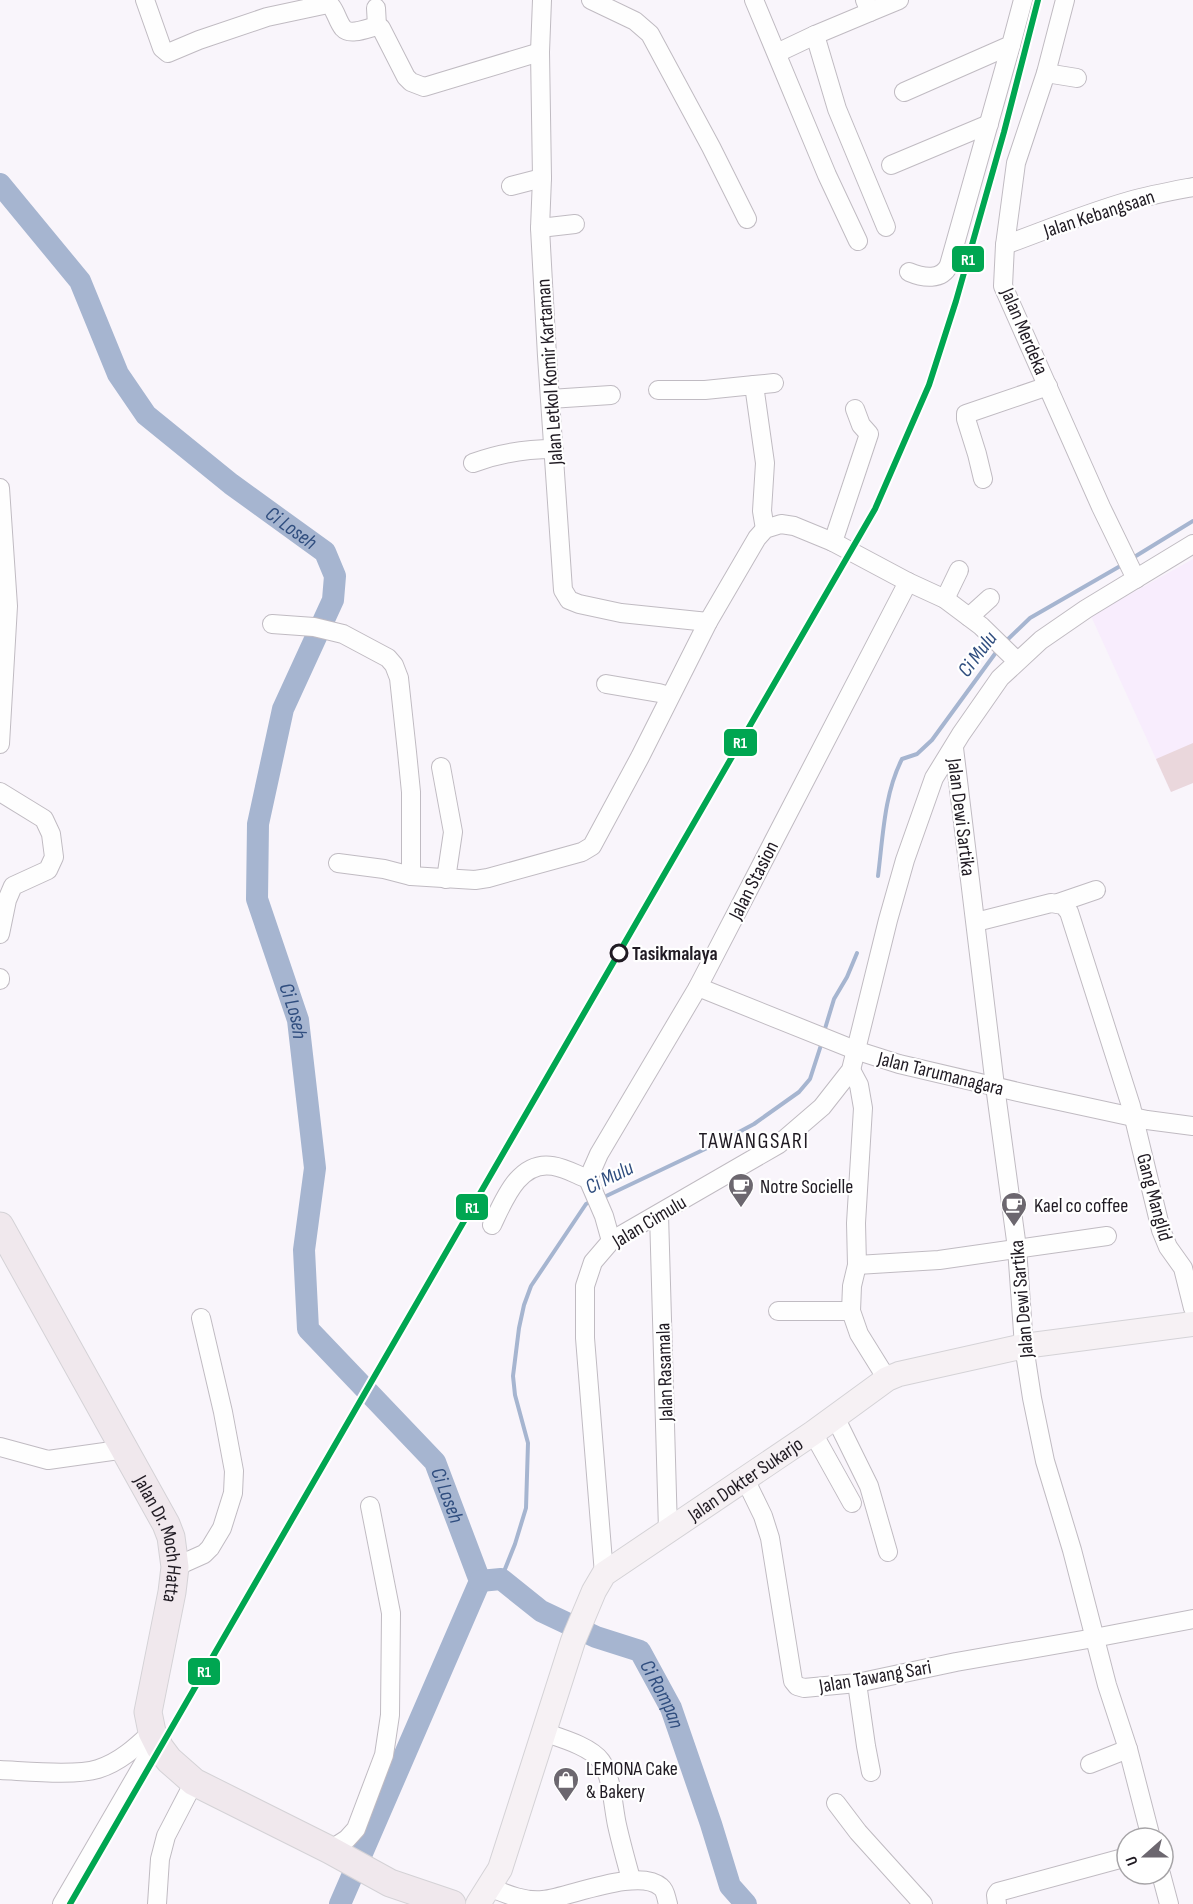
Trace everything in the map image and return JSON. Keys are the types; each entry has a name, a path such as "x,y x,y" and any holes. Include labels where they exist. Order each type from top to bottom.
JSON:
{"highway":[{"name":"Jalan Dr. Moch Hatta","path":"0,1226 126,1449 171,1537 175,1567 172,1592 148,1704 148,1721 154,1737"},
{"path":"154,1737 168,1760 195,1782 411,1893 452,1904"}],"main road":[{"name":"Jalan Dokter Sukarjo","path":"465,1904 489,1887 573,1641 594,1591 604,1574 835,1418 887,1379 900,1374 1024,1346 1193,1324"}],"street":[{"path":"145,0 162,48 168,53 199,40 267,18 325,4 331,6 347,30 377,26"},
{"name":"Jalan Letkol Komir Kartaman","path":"542,0 540,228 563,586 566,596 575,603 621,613 708,622"},
{"path":"591,0 635,21 650,34 691,108 747,219"},
{"path":"754,0 827,174 858,241"},
{"path":"777,53 867,6 899,0"},
{"path":"909,272 925,277 941,275 947,270 1023,0"},
{"name":"Jalan Merdeka","path":"1065,0 1046,73 1016,163 1005,245 1003,288 1133,574"},
{"path":"376,8 377,26 383,32 406,77 411,82 424,87 540,52"},
{"path":"815,35 837,109 886,226"},
{"path":"904,92 1011,45"},
{"path":"1046,73 1077,78"},
{"path":"891,165 988,124"},
{"path":"510,186 542,178"},
{"name":"Jalan Kebangsaan","path":"1005,245 1131,200 1193,187"},
{"path":"540,228 574,224"},
{"path":"658,390 705,390 774,383"},
{"path":"754,385 765,463 762,511 765,529"},
{"path":"983,479 966,414 1048,386"},
{"path":"550,399 611,395"},
{"path":"833,542 869,434 861,425 855,409"},
{"path":"473,463 491,456 527,449 554,448"},
{"path":"0,488 8,606 3,644 0,744"},
{"path":"338,863 384,869 411,876 475,880 582,852 592,846 708,622 757,538 765,529 776,525 790,525 833,542 945,599 969,617 1007,652"},
{"name":"Jalan Cimulu","path":"604,1574 585,1338 585,1286 593,1262 611,1241 779,1144 822,1107 851,1070 905,860 932,785 972,717 1000,678 1007,652 1041,640 1133,574 1193,544"},
{"path":"945,599 959,570"},
{"name":"Jalan Stasion","path":"595,1193 599,1154 698,987 908,582"},
{"path":"969,617 990,598"},
{"path":"272,624 314,627 343,634 388,658 393,665 399,678 411,792 411,876"},
{"path":"606,684 669,696"},
{"name":"Jalan Dewi Sartika","path":"954,748 994,1086 1017,1248 1024,1346 1032,1398 1046,1461 1148,1826"},
{"path":"441,767 453,832 446,879"},
{"path":"0,792 44,819 51,834 54,857 48,870 14,886 7,900 0,933"},
{"path":"975,922 1045,904 1058,903 1096,891"},
{"name":"Gang Manglid","path":"1058,903 1066,907 1073,920 1134,1116 1161,1230 1168,1247 1183,1268 1193,1308"},
{"name":"Jalan Tarumanagara","path":"698,987 855,1050 899,1064 1134,1116 1193,1126"},
{"path":"851,1070 859,1085 863,1108 856,1223 857,1266 852,1286 851,1311 859,1334 887,1379"},
{"path":"492,1226 513,1186 528,1170 539,1165 552,1166 595,1193 611,1241"},
{"name":"Jalan Rasamala","path":"659,1214 668,1530"},
{"path":"857,1266 939,1260 1107,1236"},
{"path":"778,1311 851,1311"},
{"path":"175,1567 204,1554 210,1548 222,1528 233,1493 234,1471 201,1318"},
{"path":"835,1418 869,1486 888,1552"},
{"path":"813,1433 852,1503"},
{"path":"0,1447 48,1460 126,1449"},
{"name":"Jalan Tawang Sari","path":"745,1479 763,1516 770,1538 793,1681 797,1686 804,1688 857,1683 956,1662 1193,1619"},
{"path":"334,1852 356,1829 384,1755 390,1715 391,1613 370,1506"},
{"path":"857,1683 871,1772"},
{"path":"543,1732 571,1742 590,1752 602,1762 631,1879"},
{"path":"0,1770 82,1772 98,1769 128,1754 154,1737"},
{"path":"62,1904 154,1737"},
{"path":"1090,1764 1128,1749"},
{"path":"157,1904 160,1859 166,1836 195,1782"},
{"path":"836,1803 858,1832 923,1904"},
{"path":"998,1904 996,1895 998,1892 1115,1860"},
{"path":"489,1887 521,1899 543,1900 631,1879 659,1885 665,1893 668,1904"},
{"path":"1164,1886 1169,1904"}],"shaded area":[{"path":"1193,559 1193,783 1171,792 1091,616"},
{"path":"1193,743 1193,783 1171,792 1156,759"}],"waterway":[{"name":"Ci Loseh","path":"0,184 80,281 118,374 146,415 231,484 325,552 335,576 333,600 283,709 258,824 257,899 298,1020 315,1168 304,1250 308,1329 435,1462 480,1581 340,1904"},
{"name":"Ci Mulu","path":"1131,559 1193,521"},
{"name":"Ci Mulu","path":"1004,643 1030,618 1122,565"},
{"name":"Ci Mulu","path":"878,876 888,801 902,759 917,754 932,740 997,651"},
{"name":"Ci Mulu","path":"824,1032 834,999 857,953"},
{"name":"Ci Mulu","path":"602,1198 754,1124 799,1092 810,1079 822,1042"},
{"name":"Ci Mulu","path":"501,1579 526,1508 528,1443 515,1395 513,1376 524,1305 531,1286 586,1204 592,1201"},
{"name":"Ci Rompan","path":"480,1581 501,1579 541,1611 596,1637 640,1651 671,1708 730,1886 746,1904"}],"transit line":[{"name":"R1","path":"70,1904 875,509 929,385 956,301 1004,132 1038,0"}],"place":[{"name":"Tasikmalaya","path":"619,953"},
{"name":"Notre Socielle","path":"741,1209"},
{"name":"Kael co coffee","path":"1014,1228"},
{"name":"LEMONA Cake & Bakery","path":"566,1803"}],"district":[{"name":"TAWANGSARI","path":"754,1140"}]}
